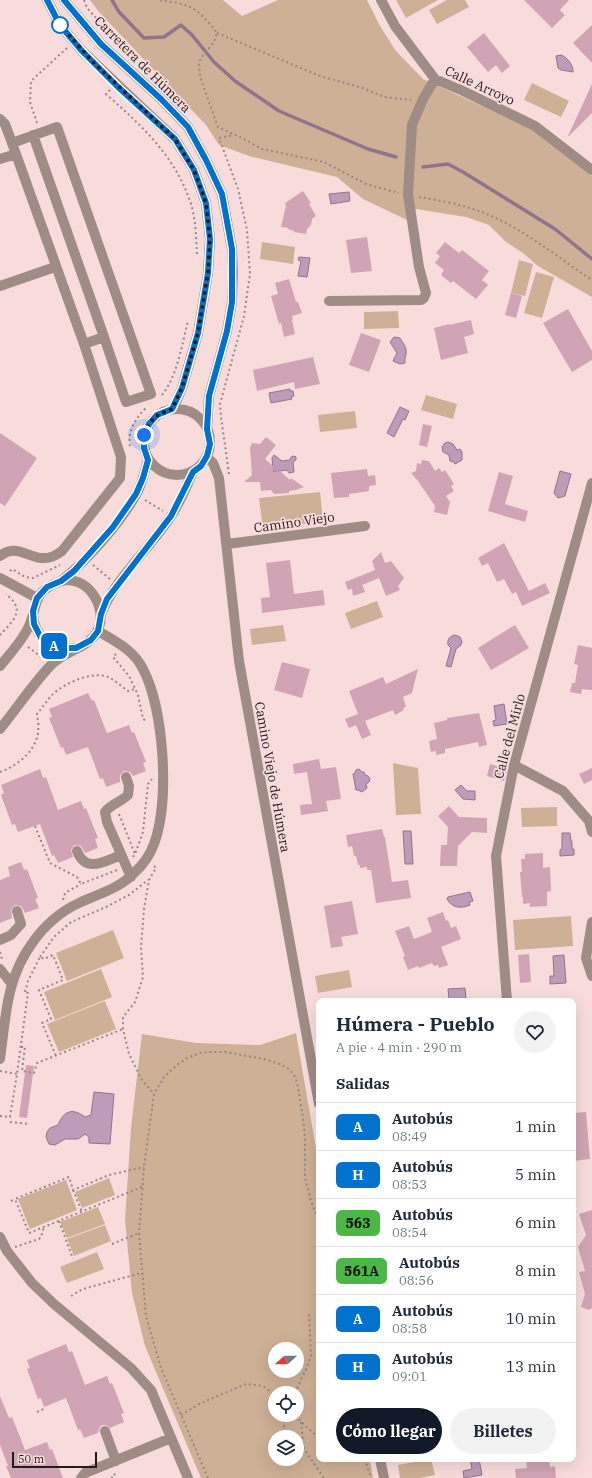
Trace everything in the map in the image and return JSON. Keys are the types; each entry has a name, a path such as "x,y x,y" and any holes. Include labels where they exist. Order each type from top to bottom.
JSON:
{"street":[{"path":"47,0 60,25 82,51 118,87 175,139 194,170 206,203 210,239 207,281 194,350 182,388 172,409"},
{"name":"Carretera de Húmera","path":"64,0 101,44 161,99 188,127 222,194 232,249 232,302 227,331 209,396 207,429"},
{"name":"Calle Arroyo","path":"381,0 395,26 435,79 463,90 535,126 592,170"},
{"path":"329,301 421,300 424,298 426,293 419,267 408,194 412,125 422,102 435,79"},
{"path":"0,119 5,124 16,154 84,344 121,457 120,478 62,551 52,557 43,558 28,556 17,550 7,550 0,556"},
{"path":"12,143 36,134 58,127 151,394 126,402 36,134"},
{"path":"0,159 16,154"},
{"path":"0,286 56,267"},
{"path":"84,344 104,337"},
{"path":"172,409 182,409 191,412 202,420 207,429 210,444 207,456 201,466 193,472 172,476 158,470 148,460 144,448 144,435 149,424 157,415 172,409"},
{"name":"Camino Viejo de Húmera","path":"207,456 213,463 219,478 239,661 316,1087"},
{"path":"0,666 20,641 28,627 37,598 47,587 61,581 74,571 113,527 136,494 143,478 148,460"},
{"path":"0,729 51,665 62,656 91,640 98,631 101,614 107,599 171,516 193,472"},
{"name":"Calle del Mirlo","path":"507,998 496,856 514,765 592,483"},
{"name":"Camino Viejo","path":"227,544 365,526"},
{"path":"0,578 37,598"},
{"path":"61,581 75,582 89,588 98,600 101,614"},
{"path":"33,611 34,624 41,638 55,648 76,648"},
{"path":"0,1059 9,990 20,961 34,941 50,923 69,908 121,885 131,877 146,860 154,844 161,818 164,765 157,714 150,685 143,668 131,651 98,631"},
{"path":"514,765 563,791 589,821 592,832"},
{"path":"126,777 129,786 128,795 109,807 105,812 107,822 131,877"},
{"path":"77,851 79,857 85,862 91,864 98,864 121,855"},
{"path":"0,940 11,935 20,924 17,911"},
{"path":"592,922 586,958 592,976"},
{"path":"0,969 12,983"},
{"path":"0,1239 7,1251 32,1283 54,1304 131,1368 151,1390 188,1478"},
{"path":"105,1430 116,1461"},
{"path":"81,1478 85,1473 171,1438"},
{"path":"381,1462 384,1478"}],"path":[{"path":"84,0 87,8 131,56"},
{"path":"160,0 186,5 210,23 217,33 320,76 363,88 384,98 422,102"},
{"path":"217,33 214,42 200,58 200,78 218,127 262,149 324,162 366,184 473,209 520,231 592,280"},
{"path":"36,134 30,102 31,81 68,48"},
{"path":"230,480 220,404 237,340"},
{"path":"136,494 171,516"},
{"path":"86,558 117,586"},
{"path":"0,635 16,616 17,610 16,605 4,593"},
{"path":"20,641 51,665"},
{"path":"123,646 114,657 129,676 138,695 143,719 151,722"},
{"path":"0,772 9,769 20,761 33,747 39,732 37,714 51,696 66,685 79,678 93,675 109,677 128,691 135,689"},
{"path":"135,854 143,832 148,784 156,774"},
{"path":"119,814 135,854 156,868 149,880 144,909 141,947 142,977 135,1002 123,1017 123,1029 129,1054 142,1080 154,1094"},
{"path":"0,1116 10,1116 28,992 24,992 40,957 54,937 71,922 129,895 149,880"},
{"path":"40,957 44,958 53,955 63,980 39,990 51,1019 42,1023 56,1056"},
{"path":"21,1047 25,1047 22,1071 34,1073 37,1063 123,1029"},
{"path":"208,1478 161,1368 146,1316 139,1234 142,1187 154,1094 164,1077 187,1058 200,1053 225,1052 280,1064 289,1069 297,1082 304,1138 305,1178 316,1214"},
{"path":"0,1071 17,1074"},
{"path":"10,1122 30,1124"},
{"path":"74,1190 109,1175 144,1167"},
{"path":"11,1201 15,1198 68,1177 82,1212"},
{"path":"15,1198 29,1233 142,1187"},
{"path":"59,1221 73,1259"},
{"path":"7,1251 21,1244 39,1239 42,1237 44,1227"},
{"path":"112,1244 139,1234"},
{"path":"71,1296 83,1289 142,1273"},
{"path":"298,1386 311,1356 309,1313"},
{"path":"181,1415 201,1403 246,1384 263,1386 268,1390"},
{"path":"37,1412 46,1408"},
{"path":"301,1422 316,1435"},
{"path":"301,1422 304,1449 324,1478"},
{"path":"366,1462 371,1478"}],"shaded area":[{"path":"90,0 223,0 242,16 278,0 367,0 380,26 396,51 423,79 534,130 592,176 592,297 538,266 523,253 506,242 489,225 466,217 416,209 407,220 363,199 337,177 249,156 219,145 206,125 99,12"},
{"path":"396,0 438,0 406,18"},
{"path":"447,0 465,0 469,7 437,24 429,10"},
{"path":"561,55 570,62 573,72 558,68 556,56"},
{"path":"532,83 569,101 561,117 524,100"},
{"path":"349,192 350,201 331,204 329,194"},
{"path":"262,242 295,247 293,264 260,259"},
{"path":"299,257 310,258 307,277 298,276 301,261 298,260"},
{"path":"519,260 533,264 525,296 511,293"},
{"path":"536,272 554,277 542,318 524,313"},
{"path":"398,311 399,328 364,329 364,312"},
{"path":"394,337 400,338 405,347 405,363 400,364 393,361 397,353 390,342"},
{"path":"290,389 290,391 293,391 294,396 291,397 292,399 271,403 269,393"},
{"path":"426,395 457,404 453,419 421,410"},
{"path":"400,407 409,411 394,437 387,433"},
{"path":"355,411 357,428 320,432 318,415"},
{"path":"448,442 453,444 457,450 460,449 462,452 462,460 455,464 454,462 450,461 449,455 443,452 442,447"},
{"path":"274,455 282,461 290,460 293,456 296,457 296,460 293,462 294,472 289,473 287,470 273,472 272,458"},
{"path":"560,471 571,474 565,496 558,498 554,493"},
{"path":"320,492 323,522 263,529 259,498"},
{"path":"377,601 383,617 351,629 345,613"},
{"path":"283,625 286,641 252,645 250,629"},
{"path":"455,635 460,637 462,642 456,649 451,667 446,666 451,648 448,645 448,639"},
{"path":"504,704 507,724 494,726 493,721 496,720 494,706"},
{"path":"393,763 418,768 421,814 396,815"},
{"path":"359,769 370,779 366,784 367,788 362,792 356,790 353,774"},
{"path":"461,785 467,791 475,791 475,800 463,799 455,790"},
{"path":"557,807 557,826 522,827 521,808"},
{"path":"403,831 411,831 413,864 405,864"},
{"path":"562,833 570,833 574,855 560,856 560,850 562,849"},
{"path":"470,892 473,901 469,902 470,905 467,906 454,906 447,899 448,897"},
{"path":"571,916 573,946 515,950 513,920"},
{"path":"113,930 124,958 67,981 56,953"},
{"path":"564,955 566,983 550,984 550,976 554,976 553,956"},
{"path":"101,969 112,997 55,1020 44,992"},
{"path":"349,970 352,987 318,993 315,976"},
{"path":"465,988 466,998 449,998 448,989"},
{"path":"105,1001 116,1029 59,1052 47,1024"},
{"path":"296,1033 316,1149 316,1462 370,1462 373,1478 201,1478 145,1346 132,1293 125,1220 131,1128 142,1034 196,1043 260,1045"},
{"path":"94,1092 114,1094 110,1144 89,1143 89,1137 85,1134 78,1139 65,1139 55,1145 49,1144 46,1137 47,1132 50,1128 58,1125 63,1116 69,1112 77,1112 85,1117 91,1115"},
{"path":"109,1178 115,1195 82,1208 75,1192"},
{"path":"66,1180 77,1210 30,1229 18,1199"},
{"path":"98,1207 105,1224 67,1238 60,1222"},
{"path":"105,1225 111,1241 74,1256 67,1239"},
{"path":"97,1252 104,1269 67,1283 60,1267"},
{"path":"414,1462 432,1462 435,1475 420,1478 400,1478 398,1465"},
{"path":"471,1462 480,1462 482,1475 464,1478 463,1471 472,1469"}],"building":[{"path":"524,0 569,0 560,10 565,15 552,28"},
{"path":"592,25 592,63 573,43"},
{"path":"484,33 510,66 502,73 496,65 488,72 467,47"},
{"path":"592,84 592,113 568,136"},
{"path":"303,191 311,203 309,204 316,216 312,219 311,225 307,229 306,234 294,232 288,228 281,227 286,206 285,203"},
{"path":"367,237 372,271 351,273 346,240"},
{"path":"445,242 459,253 462,250 489,271 482,280 488,285 476,299 453,281 451,283 441,275 444,270 435,263 440,256 436,253"},
{"path":"289,279 296,302 298,302 302,313 292,316 295,334 284,337 281,323 279,324 271,296 278,294 275,283"},
{"path":"511,293 522,296 516,318 505,315"},
{"path":"568,309 592,351 592,360 572,372 543,323"},
{"path":"471,320 474,334 464,337 468,353 441,360 434,328"},
{"path":"361,333 381,340 369,372 349,365"},
{"path":"313,357 320,384 295,389 294,382 257,391 253,370"},
{"path":"423,424 432,426 427,447 419,445"},
{"path":"0,433 37,458 5,506 0,503"},
{"path":"266,437 276,445 265,459 273,466 273,472 280,471 290,480 291,478 304,487 289,491 289,493 274,494 271,490 261,491 260,482 244,482 252,475 250,448 252,443 260,444"},
{"path":"422,460 429,461 435,471 439,468 442,472 445,470 454,484 451,486 454,491 446,496 450,502 447,515 434,512 435,506 411,473 416,471 417,463 421,464"},
{"path":"367,469 368,476 375,475 376,485 369,486 369,491 349,494 349,497 334,498 331,473"},
{"path":"499,472 513,476 505,504 528,511 525,522 488,511"},
{"path":"504,543 529,591 545,583 550,593 522,606 516,592 512,594 504,579 497,582 488,563 482,566 478,558"},
{"path":"381,552 385,563 391,561 404,578 398,586 400,590 386,596 379,578 362,585 365,592 353,596 352,589 348,590 345,582 375,570 372,561"},
{"path":"290,560 294,594 323,590 325,605 262,613 261,598 270,597 266,563"},
{"path":"515,625 529,648 491,670 478,648"},
{"path":"578,645 592,648 592,690 582,689 581,694 570,692 572,683 575,683 578,665 574,664"},
{"path":"282,662 310,669 302,698 274,690"},
{"path":"418,669 412,693 403,697 406,707 403,708 404,710 395,715 393,710 365,721 371,735 362,739 356,725 349,728 345,719 358,714 349,691 383,677 386,684"},
{"path":"88,693 92,701 94,700 107,733 129,725 132,733 134,732 146,762 143,763 146,771 133,776 130,772 124,771 120,775 120,782 106,787 103,778 100,779 88,747 66,755 63,747 61,748 49,718 52,717 49,709"},
{"path":"479,713 487,745 479,747 478,742 445,749 445,753 436,755 436,751 431,752 429,741 437,739 434,723 447,720 447,718"},
{"path":"319,759 321,769 336,767 341,799 326,801 328,811 301,815 300,805 312,804 307,772 294,774 293,764"},
{"path":"490,764 507,769 504,781 487,776"},
{"path":"592,768 592,780 584,784 579,774"},
{"path":"40,769 43,778 46,777 58,810 81,801 84,809 86,808 98,838 95,839 98,848 85,853 81,846 74,845 71,850 73,857 58,863 54,855 52,856 40,824 18,832 15,824 12,825 1,795 4,793 1,785"},
{"path":"449,806 459,817 487,818 487,833 472,832 458,846 457,866 440,866 441,845 447,845 448,827 438,816"},
{"path":"382,829 385,837 392,882 408,880 411,898 376,903 371,870 367,870 367,867 360,868 356,856 354,856 352,846 348,847 346,835"},
{"path":"543,853 543,868 550,867 551,891 547,892 547,906 530,907 530,903 523,904 520,872 522,872 521,859 525,859 525,854"},
{"path":"21,862 24,870 27,869 38,898 35,899 39,908 25,913 21,906 15,905 11,910 12,918 0,923 0,880 10,876 8,867"},
{"path":"352,901 358,934 341,937 343,946 331,948 324,906"},
{"path":"443,912 446,921 448,920 451,928 456,926 461,939 441,947 448,965 439,968 438,965 434,966 432,963 408,970 403,957 405,956 395,931 409,926 414,939 432,932 427,918"},
{"path":"529,954 531,982 520,983 518,955"},
{"path":"26,1065 34,1066 27,1118 19,1117"},
{"path":"586,1112 590,1159 576,1161 576,1113"},
{"path":"592,1210 592,1308 589,1310 581,1307 585,1294 579,1272 585,1271 578,1247 586,1235 579,1214"},
{"path":"66,1344 69,1352 72,1351 85,1385 107,1376 110,1384 112,1383 124,1413 121,1414 124,1422 110,1428 106,1425 102,1425 98,1433 84,1438 80,1429 78,1430 66,1398 44,1407 41,1398 38,1399 27,1369 30,1368 27,1360"},
{"path":"0,1396 9,1418 12,1417 25,1450 47,1442 50,1450 52,1449 63,1478 11,1478 0,1445"},
{"path":"526,1462 549,1462 550,1467 555,1466 556,1478 516,1478 515,1469 527,1468"}],"waterway":[{"path":"112,0 119,12 144,38 164,37 181,25 192,35 214,62 235,81 279,111 368,149 396,157"},
{"path":"423,167 448,164 463,172 555,229 592,259"}],"bus line":[{"name":"A","path":"47,0 60,25 82,51 118,87 154,118 175,139 194,170 206,203 210,239 208,273 198,333 192,356 182,388 172,409 157,415 149,424 144,435 144,448 148,460 143,478 136,494 113,527 74,571 61,581 47,587 37,598 33,611 34,624 41,638 55,648 76,648 91,640 98,631 101,614 107,599 171,516 193,472 201,466 207,456 210,444 207,429 209,396 227,331 232,302 233,272 230,233 222,194 188,127 161,99 101,44 64,0"}],"route":[{"path":"60,25 82,51 118,87 154,118 175,139 194,170 206,203 210,239 208,273 198,333 192,356 182,388 172,409 157,415 149,424 144,435"}]}
